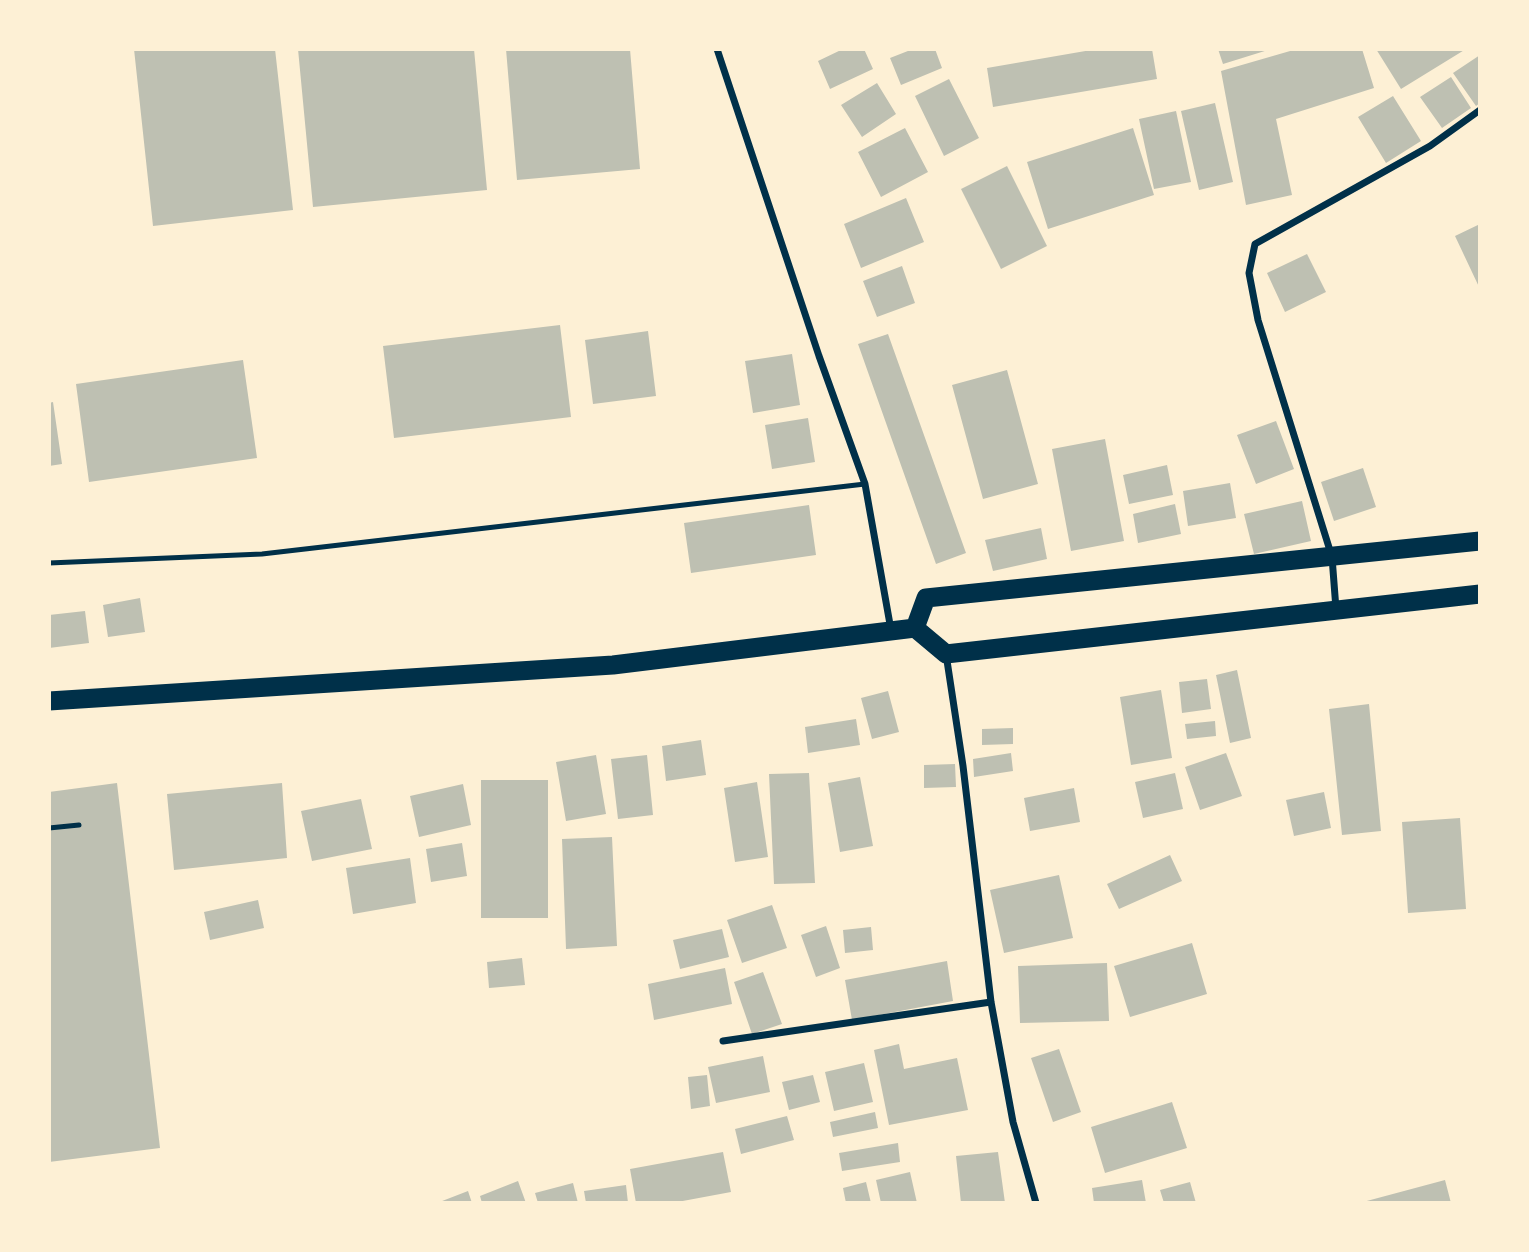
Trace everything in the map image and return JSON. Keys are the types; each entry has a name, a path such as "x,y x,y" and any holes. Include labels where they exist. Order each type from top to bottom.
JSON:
{"highway":[{"path":"915,628 926,598 1480,541"},
{"path":"49,701 612,664 915,628 946,654 1480,594"}],"street":[{"path":"717,49 819,356 865,484 891,631"},
{"path":"1336,610 1332,557 1258,320 1249,273 1255,244 1430,146 1480,110"},
{"path":"946,654 963,766 991,1002 1013,1122 1036,1203"},
{"path":"723,1041 991,1002"}],"lane":[{"path":"49,563 262,554 865,484"},
{"path":"49,828 79,825"}],"building":[{"path":"134,49 275,49 293,210 153,226"},
{"path":"298,49 474,49 487,190 313,207"},
{"path":"506,49 630,49 640,169 517,180"},
{"path":"843,49 864,49 873,69 830,89 818,61"},
{"path":"913,49 935,49 942,68 901,85 890,58"},
{"path":"1097,49 1152,49 1157,79 993,107 987,68"},
{"path":"1218,49 1268,49 1268,50 1223,64"},
{"path":"1297,49 1362,49 1374,88 1276,119 1292,195 1246,205 1221,71"},
{"path":"1376,49 1466,49 1401,89"},
{"path":"1480,55 1480,103 1476,106 1453,73"},
{"path":"1451,77 1471,108 1442,128 1420,97"},
{"path":"949,79 979,138 944,156 915,96"},
{"path":"877,83 896,114 862,137 841,105"},
{"path":"1393,96 1421,141 1386,163 1358,117"},
{"path":"1215,103 1233,182 1199,190 1181,111"},
{"path":"1176,111 1191,182 1154,189 1139,119"},
{"path":"905,128 928,172 881,197 858,152"},
{"path":"1133,128 1154,195 1048,229 1027,162"},
{"path":"1007,166 1047,246 1001,269 961,189"},
{"path":"906,198 924,242 861,268 844,224"},
{"path":"1480,224 1480,289 1455,236"},
{"path":"1307,254 1326,292 1285,312 1267,273"},
{"path":"902,266 915,303 877,317 863,281"},
{"path":"560,325 571,417 394,438 383,346"},
{"path":"648,331 656,396 593,404 585,340"},
{"path":"888,334 966,553 936,564 858,344"},
{"path":"792,354 800,405 753,413 745,361"},
{"path":"243,360 257,458 89,482 76,384"},
{"path":"1007,370 1038,484 983,499 952,385"},
{"path":"53,402 62,464 49,466 49,403"},
{"path":"808,418 815,462 772,469 765,425"},
{"path":"1276,421 1294,469 1256,484 1237,435"},
{"path":"1105,439 1124,541 1071,551 1052,449"},
{"path":"1167,465 1173,495 1129,504 1123,475"},
{"path":"1363,468 1376,507 1334,521 1321,482"},
{"path":"1230,483 1236,518 1188,526 1183,491"},
{"path":"1302,501 1311,541 1254,554 1244,514"},
{"path":"1175,504 1181,534 1138,543 1133,514"},
{"path":"809,505 816,555 691,573 684,523"},
{"path":"1041,528 1047,559 993,571 985,540"},
{"path":"140,598 145,632 108,637 103,605"},
{"path":"85,611 89,643 49,648 49,615"},
{"path":"1237,670 1251,738 1230,743 1216,675"},
{"path":"1207,679 1211,709 1182,713 1179,682"},
{"path":"1161,690 1172,758 1131,765 1120,697"},
{"path":"888,691 899,732 872,739 861,698"},
{"path":"1369,704 1381,831 1342,835 1329,709"},
{"path":"856,719 860,745 808,753 805,727"},
{"path":"1215,721 1216,736 1187,739 1185,724"},
{"path":"1013,728 1013,744 982,745 982,729"},
{"path":"701,740 706,775 666,781 662,746"},
{"path":"1011,753 1013,771 974,777 973,759"},
{"path":"1226,753 1242,796 1200,810 1185,767"},
{"path":"596,755 606,814 566,821 556,762"},
{"path":"647,755 653,815 618,819 611,759"},
{"path":"955,764 956,787 924,788 924,765"},
{"path":"809,773 815,883 774,884 769,774"},
{"path":"1175,773 1183,809 1143,818 1135,782"},
{"path":"860,777 873,846 840,852 828,783"},
{"path":"481,780 548,780 548,918 481,918"},
{"path":"757,782 768,857 735,862 724,788"},
{"path":"117,783 160,1148 49,1162 49,792"},
{"path":"282,783 287,858 174,870 167,794"},
{"path":"463,784 471,825 419,837 410,796"},
{"path":"1074,788 1080,822 1030,831 1024,798"},
{"path":"1324,792 1331,828 1294,836 1286,800"},
{"path":"361,799 372,849 312,861 301,811"},
{"path":"1460,818 1466,909 1408,913 1402,822"},
{"path":"612,837 617,946 566,949 562,839"},
{"path":"462,843 467,876 431,882 426,849"},
{"path":"1170,855 1182,881 1119,909 1107,884"},
{"path":"410,858 416,903 353,914 346,868"},
{"path":"1059,875 1073,938 1004,953 990,890"},
{"path":"258,900 264,928 210,940 204,912"},
{"path":"772,905 787,948 742,963 727,920"},
{"path":"826,926 840,968 816,977 801,935"},
{"path":"871,927 873,950 845,953 843,930"},
{"path":"722,929 729,957 680,969 673,940"},
{"path":"1192,943 1207,994 1130,1017 1114,966"},
{"path":"522,958 525,985 489,988 487,962"},
{"path":"947,961 953,1001 852,1020 845,980"},
{"path":"1107,963 1109,1021 1020,1023 1018,966"},
{"path":"725,968 732,1004 654,1020 648,984"},
{"path":"763,972 782,1024 752,1034 734,982"},
{"path":"899,1044 904,1069 957,1058 968,1110 889,1125 874,1050"},
{"path":"1059,1049 1081,1112 1053,1122 1031,1058"},
{"path":"763,1056 770,1092 716,1103 708,1067"},
{"path":"864,1063 873,1102 834,1111 825,1072"},
{"path":"707,1075 710,1106 691,1109 688,1077"},
{"path":"813,1075 820,1102 789,1110 782,1082"},
{"path":"1172,1102 1187,1148 1105,1173 1091,1127"},
{"path":"875,1112 878,1128 833,1137 830,1122"},
{"path":"787,1116 794,1140 741,1154 735,1129"},
{"path":"898,1143 900,1162 842,1171 839,1153"},
{"path":"723,1152 731,1192 672,1203 636,1203 630,1169"},
{"path":"998,1152 1005,1203 961,1203 956,1156"},
{"path":"910,1172 917,1203 881,1203 876,1180"},
{"path":"1142,1180 1146,1203 1094,1203 1092,1188"},
{"path":"1445,1180 1451,1203 1363,1203 1363,1202"},
{"path":"518,1181 526,1203 482,1203 480,1196"},
{"path":"866,1182 871,1203 846,1203 843,1188"},
{"path":"1190,1182 1196,1203 1164,1203 1160,1190"},
{"path":"573,1183 578,1203 538,1203 535,1193"},
{"path":"626,1185 628,1203 586,1203 584,1191"},
{"path":"468,1191 472,1203 437,1203"}]}
